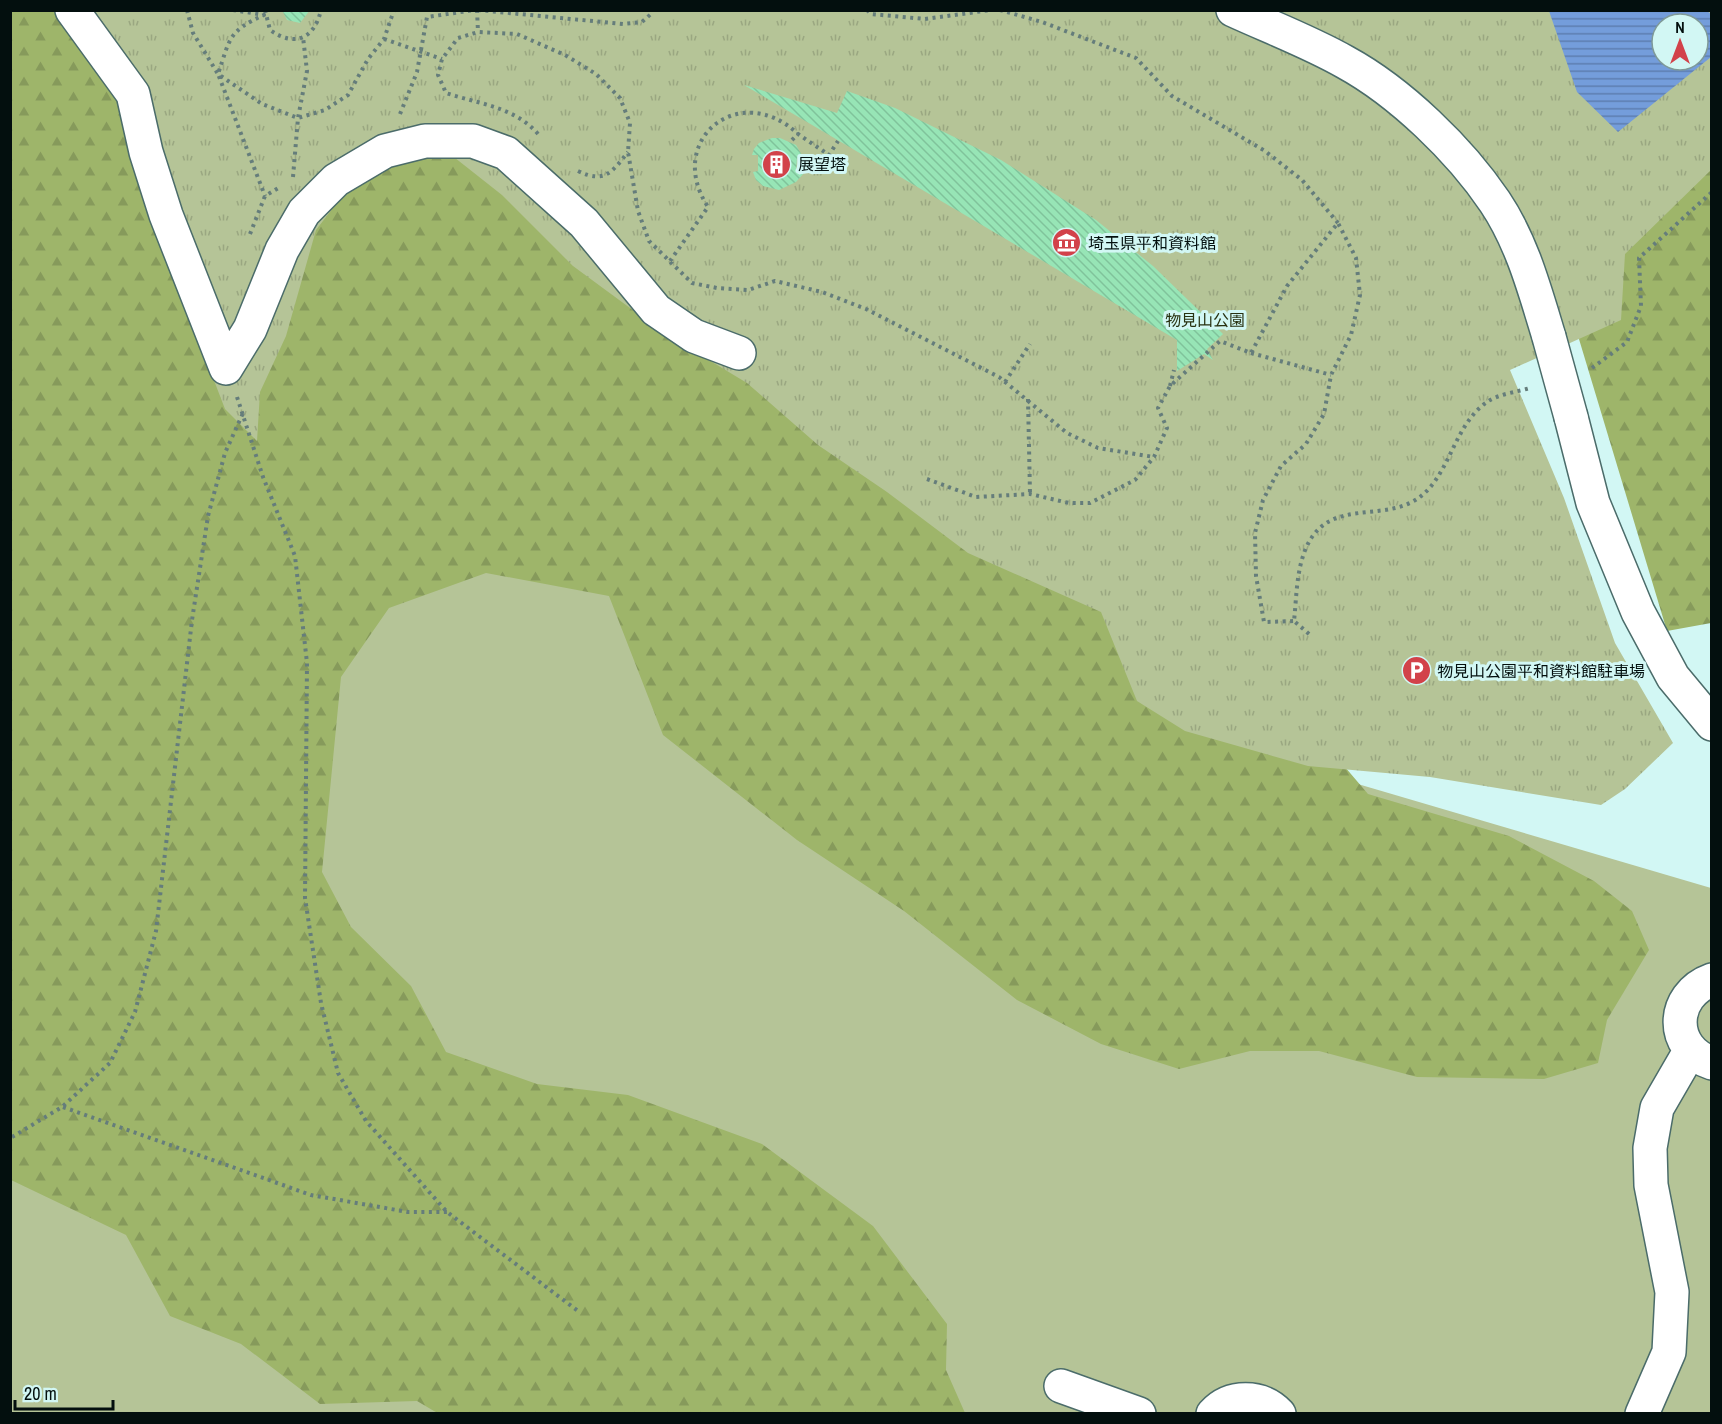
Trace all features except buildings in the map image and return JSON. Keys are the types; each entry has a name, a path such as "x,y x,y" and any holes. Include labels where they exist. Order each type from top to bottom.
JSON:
{"street":[{"path":"72,10 133,94 146,152 166,215 226,368"},
{"path":"1233,10 1346,62 1399,99 1452,148 1495,202 1525,261 1549,337 1593,503 1638,612 1673,677 1712,724"},
{"path":"226,368 250,329 282,250 304,212 336,180 385,151 425,141 473,141 506,153 584,223 656,310 694,336 739,353"},
{"path":"1642,1413 1669,1353 1672,1292 1651,1185 1650,1148 1657,1108 1701,1057 1682,1039 1679,1025 1680,1010 1687,997 1697,987 1712,980"},
{"path":"1061,1386 1139,1413"},
{"path":"1212,1413 1229,1402 1245,1399 1260,1401 1279,1413"}],"path":[{"path":"187,10 194,33 218,74 265,196"},
{"path":"233,10 265,13"},
{"path":"265,13 270,30 281,38 303,38 313,30 321,10"},
{"path":"218,74 262,104 298,118 325,110 348,94 368,59 384,39 394,10"},
{"path":"385,151 417,72 427,17 426,10"},
{"path":"427,17 477,10 623,24 642,22 651,14 651,10"},
{"path":"477,10 478,32"},
{"path":"867,10 871,14 926,19 991,10"},
{"path":"1000,10 1042,22 1136,58 1172,96 1265,151 1302,180 1338,223 1356,258 1360,295 1351,335 1331,375 1324,414 1306,444 1281,466 1263,500 1255,533 1256,576 1264,622 1294,621 1309,634"},
{"path":"218,74 229,41 240,26 265,13"},
{"path":"438,75 442,59 458,38 478,32 517,34 565,55 596,74 620,98 630,123 628,152 638,211 649,241 692,283 717,288 748,290 775,281 822,292 866,309 1005,382 1067,433 1098,448 1154,457"},
{"path":"248,241 265,196 292,178 298,118 307,71 303,38"},
{"path":"384,39 442,59"},
{"path":"670,261 708,207 698,191 694,173 695,153 703,138 715,124 731,115 749,111 768,114 784,121 798,134 829,155 838,141"},
{"path":"792,140 798,134"},
{"path":"1590,370 1626,342 1641,306 1639,258 1712,192"},
{"path":"1251,353 1287,286 1338,223"},
{"path":"1170,387 1220,341 1251,353 1331,375"},
{"path":"1005,382 1030,344"},
{"path":"226,368 263,477 295,556 307,663 305,898 327,1026 338,1072 366,1121 447,1212 578,1311"},
{"path":"927,479 976,497 1030,494 1069,503 1090,503 1135,480 1154,457 1167,428 1158,408 1170,387 1174,370"},
{"path":"1294,621 1300,569 1311,538 1327,521 1354,513 1382,510 1411,502 1432,486 1463,426 1488,401 1533,387"},
{"path":"1028,399 1030,494"},
{"path":"12,1137 62,1107 110,1063 135,1012 156,931 192,620 208,516 225,453 243,413"},
{"path":"62,1107 311,1195 408,1212 447,1212"}],"green space":[{"path":"10,11 1711,11 1711,623 1667,631 1566,296 1471,362 1275,685 1368,794 1509,836 1594,881 1632,911 1649,950 1607,1020 1598,1063 1544,1079 1417,1077 1319,1051 1250,1051 1179,1069 1101,1044 1017,1000 904,911 797,840 663,735 609,596 486,573 389,608 341,677 322,872 351,927 411,986 446,1052 537,1084 628,1095 762,1144 873,1226 947,1324 946,1370 965,1413 439,1414 417,1401 320,1404 241,1344 170,1316 126,1235 11,1180"},
{"name":"物見山公園","path":"62,11 1711,11 1711,170 1625,254 1621,320 1510,370 1564,498 1615,643 1673,743 1625,789 1601,805 1430,777 1308,766 1185,731 1137,701 1101,612 968,553 887,492 818,445 747,383 664,333 573,266 502,195 445,150 390,157 356,178 316,230 286,336 260,392 257,441 225,409 180,292 131,118"},
{"path":"339,484 1711,888 1711,1413 11,1413 10,1126"}],"water":[{"path":"1549,11 1707,11 1650,12 1650,72 1692,72 1618,132 1577,92"},
{"path":"1710,13 1711,14 1710,58"}],"place":[{"name":"展望塔","path":"777,164"},
{"name":"埼玉県平和資料館","path":"1067,243"},
{"name":"物見山公園平和資料館駐車場","path":"1416,671"}]}
